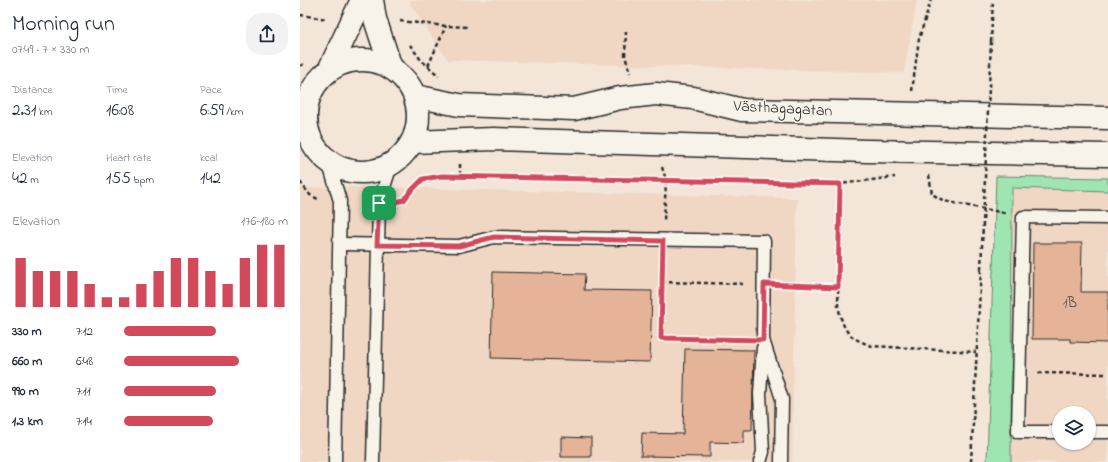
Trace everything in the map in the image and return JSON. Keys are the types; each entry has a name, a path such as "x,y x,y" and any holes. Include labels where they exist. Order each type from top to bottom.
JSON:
{"main road":[{"path":"329,70 362,0"},
{"path":"372,0 375,19 391,68"},
{"path":"369,59 391,68 399,72 415,96 418,112 417,129 410,148 391,165 375,171 361,172 338,168 328,161 305,139 305,95 329,70 342,64 369,59"},
{"name":"Västhagagatan","path":"415,96 459,105 574,109 620,98 656,94 693,98 742,110 1108,118"},
{"path":"412,142 459,139 494,139 827,150 1108,155"}],"lane":[{"path":"328,161 340,201 335,462"},
{"path":"373,462 379,203 391,165"},
{"path":"1052,432 1018,432 1023,216 1108,218"},
{"path":"340,244 459,246 494,237 663,241 764,241 763,340 760,394 763,452 760,462"},
{"path":"763,340 782,399 781,462"},
{"path":"1096,432 1108,432"}],"path":[{"path":"911,98 919,39 931,0"},
{"path":"971,462 993,0"},
{"path":"300,15 328,19"},
{"path":"400,21 468,27"},
{"path":"428,66 446,26"},
{"path":"928,172 932,194 944,201 1023,216"},
{"path":"379,203 392,203 404,200 423,179 442,176 840,184 899,176"},
{"path":"300,182 310,195 320,200 340,201"},
{"path":"840,184 838,306 842,322 847,331 857,340 872,346 976,352"},
{"path":"663,241 661,338 763,340"},
{"path":"662,282 838,287"},
{"path":"1020,372 1108,374"}],"shaded area":[{"path":"410,0 917,0 904,73 448,60 410,4"},
{"path":"362,187 797,198 792,462 300,462 300,188"},
{"path":"1012,188 1108,191 1108,462 1011,462"}],"green space":[{"path":"996,176 1108,178 1108,191 1012,188 1011,462 987,462"}],"building":[{"path":"1033,243 1082,243 1081,292 1108,292 1108,343 1070,342 1070,339 1032,339"},
{"path":"493,272 585,274 584,290 652,291 650,362 491,358"},
{"path":"685,349 754,350 752,430 744,430 744,443 710,442 710,457 641,456 642,433 683,434"},
{"path":"561,437 591,438 591,457 561,457"}],"route":[{"path":"460,175 840,184 838,287 764,284 763,340 661,338 663,241 494,237 459,246 377,245 379,203 392,203 404,200 423,179 460,175"}]}
